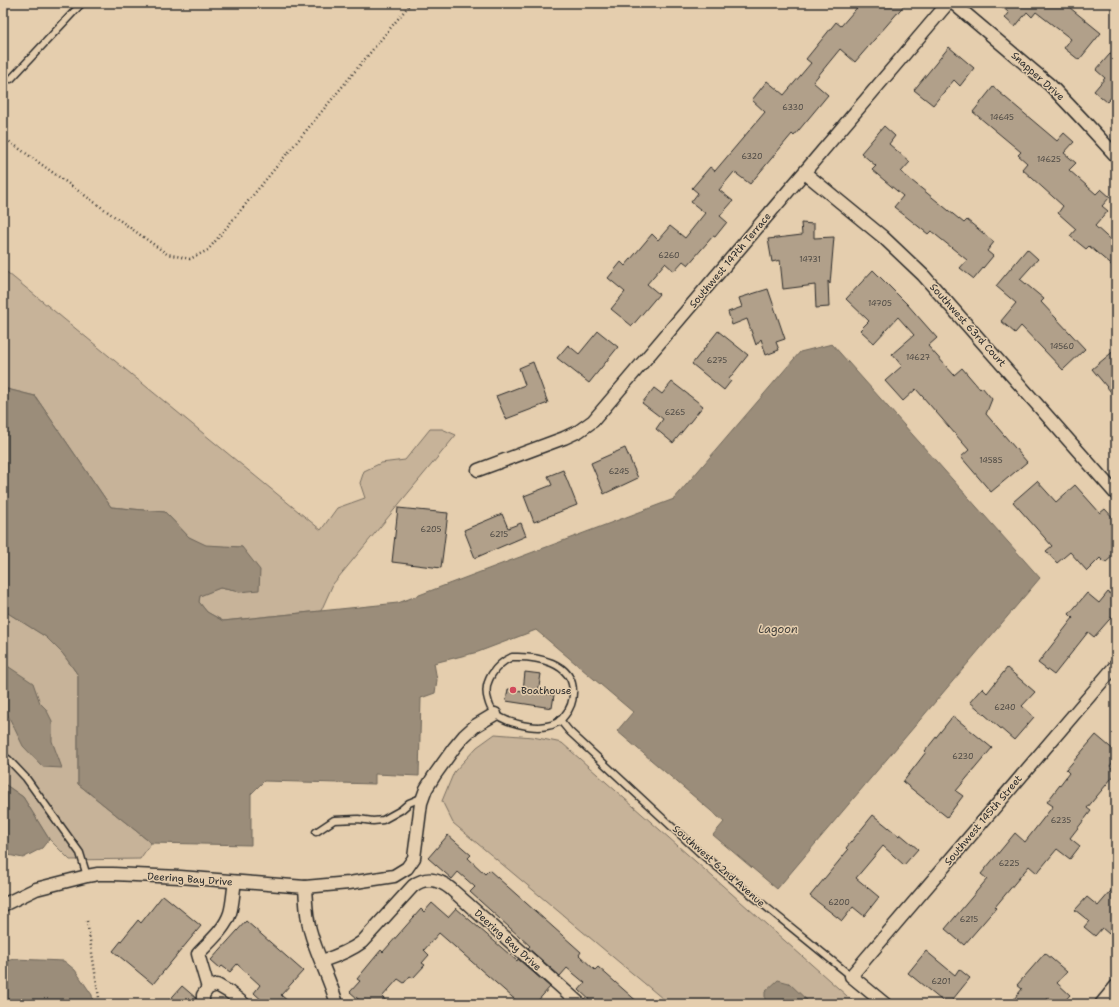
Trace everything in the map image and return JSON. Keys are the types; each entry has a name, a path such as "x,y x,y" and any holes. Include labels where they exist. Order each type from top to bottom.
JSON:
{"street":[{"name":"Southwest 147th Terrace","path":"478,470 564,438 579,431 593,421 948,3"},
{"name":"Snapper Drive","path":"953,3 1050,85 1116,156"},
{"name":"Southwest 63rd Court","path":"805,173 883,237 923,275 1116,494"},
{"name":"Southwest 145th Street","path":"851,976 1116,665"},
{"name":"Deering Bay Drive","path":"3,905 36,889 87,876 113,874 305,887 326,886 394,876 407,868 414,858 416,852 418,816 426,789 434,776 454,748 475,726 495,714"},
{"name":"Deering Bay Drive","path":"322,961 353,949 362,942 413,886 420,881 434,880 440,881 451,889 580,1004"},
{"path":"208,988 198,954 221,929 229,917 235,882"},
{"path":"305,887 308,920 311,932 333,989 337,1004"},
{"name":"Southwest 62nd Avenue","path":"851,976 885,1004"},
{"path":"203,1004 203,995 208,988 217,985 244,1004"},
{"path":"1101,1004 1116,986"}],"lane":[{"path":"11,79 82,3"},
{"path":"512,657 521,657 557,665 566,672 571,680 573,688 573,697 568,711 560,720 547,726 538,727 513,723 495,714 486,695 487,682 492,673 505,660 512,657"},
{"name":"Southwest 62nd Avenue","path":"560,720 569,731 700,853 851,976"},
{"path":"3,756 8,759 26,778 80,853 84,861 87,876"},
{"path":"316,832 334,820 383,820 409,804 423,798"}],"path":[{"path":"3,137 167,254 190,259 208,250 411,3"},
{"path":"87,921 100,1004"}],"shaded area":[{"path":"3,269 321,530 337,508 365,498 360,483 364,471 381,463 405,460 430,429 442,429 456,435 333,584 321,611 223,621 207,612 199,602 200,595 220,588 240,592 242,547 206,546 189,537 165,512 111,507 35,396 3,388"},
{"path":"3,610 46,637 63,654 78,675 78,784 151,843 140,859 70,860 49,839 23,797 3,783"},
{"path":"495,734 533,737 562,743 856,1004 669,1004 453,823 442,801 454,772 477,747"}],"water":[{"name":"Lagoon","path":"832,344 1040,578 777,889 713,835 724,822 617,731 633,712 536,630 478,652 434,663 437,680 435,693 421,698 419,776 375,774 375,784 264,781 251,794 251,845 151,843 78,784 78,675 63,654 46,637 3,610 3,388 35,396 111,507 165,512 189,537 206,545 242,547 260,570 259,590 240,592 220,588 200,596 199,602 207,612 223,621 398,603 674,499 800,352"},
{"path":"3,663 33,683 40,703 46,709 52,721 52,741 62,768 43,767 23,746 3,705"},
{"path":"3,783 23,797 49,839 42,848 23,858 3,854"},
{"path":"14,959 64,961 75,970 92,995 93,1004 3,1004 3,962"},
{"path":"778,980 789,983 811,1004 765,1004 765,992"}],"building":[{"path":"861,3 906,3 855,62 840,49 813,82 828,95 794,136 792,134 750,184 734,172 719,190 733,201 720,216 727,222 688,265 683,261 674,271 665,263 647,284 659,294 632,326 611,309 625,292 608,278 621,262 625,266 652,234 658,240 670,226 685,238 705,213 691,202 698,193 692,188 710,167 715,171 765,112 752,100 767,81 784,95 811,63 806,59 836,22 841,26"},
{"path":"998,3 1064,3 1101,33 1079,60 1064,48 1071,39 1036,12 1032,17 1027,12 1015,27 1005,18 1009,13"},
{"path":"949,47 974,68 960,86 954,80 933,105 914,90"},
{"path":"1116,47 1116,92 1107,102 1094,91 1105,78 1096,70"},
{"path":"993,87 1057,141 1064,133 1074,142 1064,153 1076,163 1069,170 1096,194 1101,189 1110,197 1102,206 1108,211 1095,226 1116,245 1116,269 1089,246 1086,249 1070,236 1076,229 1058,213 1063,206 1022,169 1027,163 1018,155 1021,152 973,112"},
{"path":"884,126 895,136 889,144 910,162 901,172 964,223 967,220 994,242 987,251 993,256 974,279 960,268 967,260 931,231 928,234 894,207 903,196 872,170 876,166 861,153"},
{"path":"801,223 814,224 814,238 834,237 830,284 828,281 829,307 816,308 815,285 783,289 780,260 772,262 768,239 802,235"},
{"path":"1027,249 1038,259 1020,279 1044,299 1041,302 1085,349 1063,370 1021,326 1015,333 1001,321 1016,303 996,286"},
{"path":"873,270 907,304 937,338 928,346 954,375 962,368 980,389 982,387 992,399 986,414 1027,462 991,492 961,457 969,450 916,389 903,401 885,381 902,366 892,354 914,335 898,317 874,343 860,330 869,321 846,299"},
{"path":"768,289 785,339 776,342 779,350 766,355 761,339 756,345 747,319 732,325 728,312 742,307 739,298"},
{"path":"598,331 618,347 589,383 557,358 568,345 579,354"},
{"path":"718,331 748,355 729,379 731,381 724,390 692,364"},
{"path":"1116,349 1116,398 1092,369"},
{"path":"533,362 548,403 506,419 496,396 525,385 519,368"},
{"path":"672,382 703,406 673,443 656,429 663,419 642,403 654,388 662,394"},
{"path":"625,448 638,478 604,494 591,463"},
{"path":"563,470 577,505 534,522 524,496 552,485 548,476"},
{"path":"1037,481 1056,502 1075,485 1100,513 1105,509 1116,521 1116,553 1105,563 1100,558 1087,571 1070,552 1057,563 1046,551 1052,546 1013,502"},
{"path":"398,508 448,513 441,568 392,562"},
{"path":"502,514 508,528 521,523 526,536 475,558 464,530"},
{"path":"1108,592 1116,598 1116,612 1094,637 1088,632 1054,675 1038,663 1073,618 1069,614 1087,593 1099,603"},
{"path":"1007,668 1035,692 1022,706 1034,717 1014,740 970,702 982,688 987,693"},
{"name":"Boathouse","path":"525,672 541,674 538,693 554,695 552,708 506,701 508,689 523,691"},
{"path":"953,716 992,748 956,791 963,796 947,817 903,782"},
{"path":"1096,735 1116,752 1116,758 1110,766 1116,773 1087,808 1091,811 1070,838 1080,846 1070,859 1057,849 1037,873 1029,866 995,907 996,908 964,945 945,929 987,879 981,874 1015,833 1025,842 1053,806 1047,802 1069,773 1066,770"},
{"path":"873,815 918,849 904,865 883,846 856,878 879,897 864,916 853,907 842,921 810,896 848,850 846,848"},
{"path":"448,835 471,855 468,858 485,874 489,870 581,952 579,955 595,970 598,967 640,1004 594,1004 579,990 585,983 567,968 560,976 528,948 530,946 470,892 475,887 458,872 452,879 428,858"},
{"path":"1116,885 1116,926 1109,934 1102,928 1095,936 1084,927 1089,921 1075,910 1087,897 1098,906"},
{"path":"163,895 201,926 153,984 113,951 138,920 141,923"},
{"path":"432,903 448,917 456,908 517,961 518,959 550,987 535,1004 520,1004 439,933 424,950 429,955 422,963 425,965 413,978 410,976 404,983 398,979 382,997 390,1004 364,1004 350,992 360,981 357,979 381,950 383,952 421,909 424,912"},
{"path":"246,921 303,971 281,995 291,1004 266,1004 254,993 260,985 237,964 230,972 222,966 220,968 211,960"},
{"path":"926,951 955,975 959,969 970,978 949,1004 946,1004 908,973"},
{"path":"1045,953 1067,972 1057,983 1070,995 1062,1004 1057,1004 1049,997 1044,1004 1010,1004 1022,989 1017,985"},
{"path":"182,986 196,998 196,1004 166,1004"}],"place":[{"name":"Boathouse","path":"513,690"}]}
